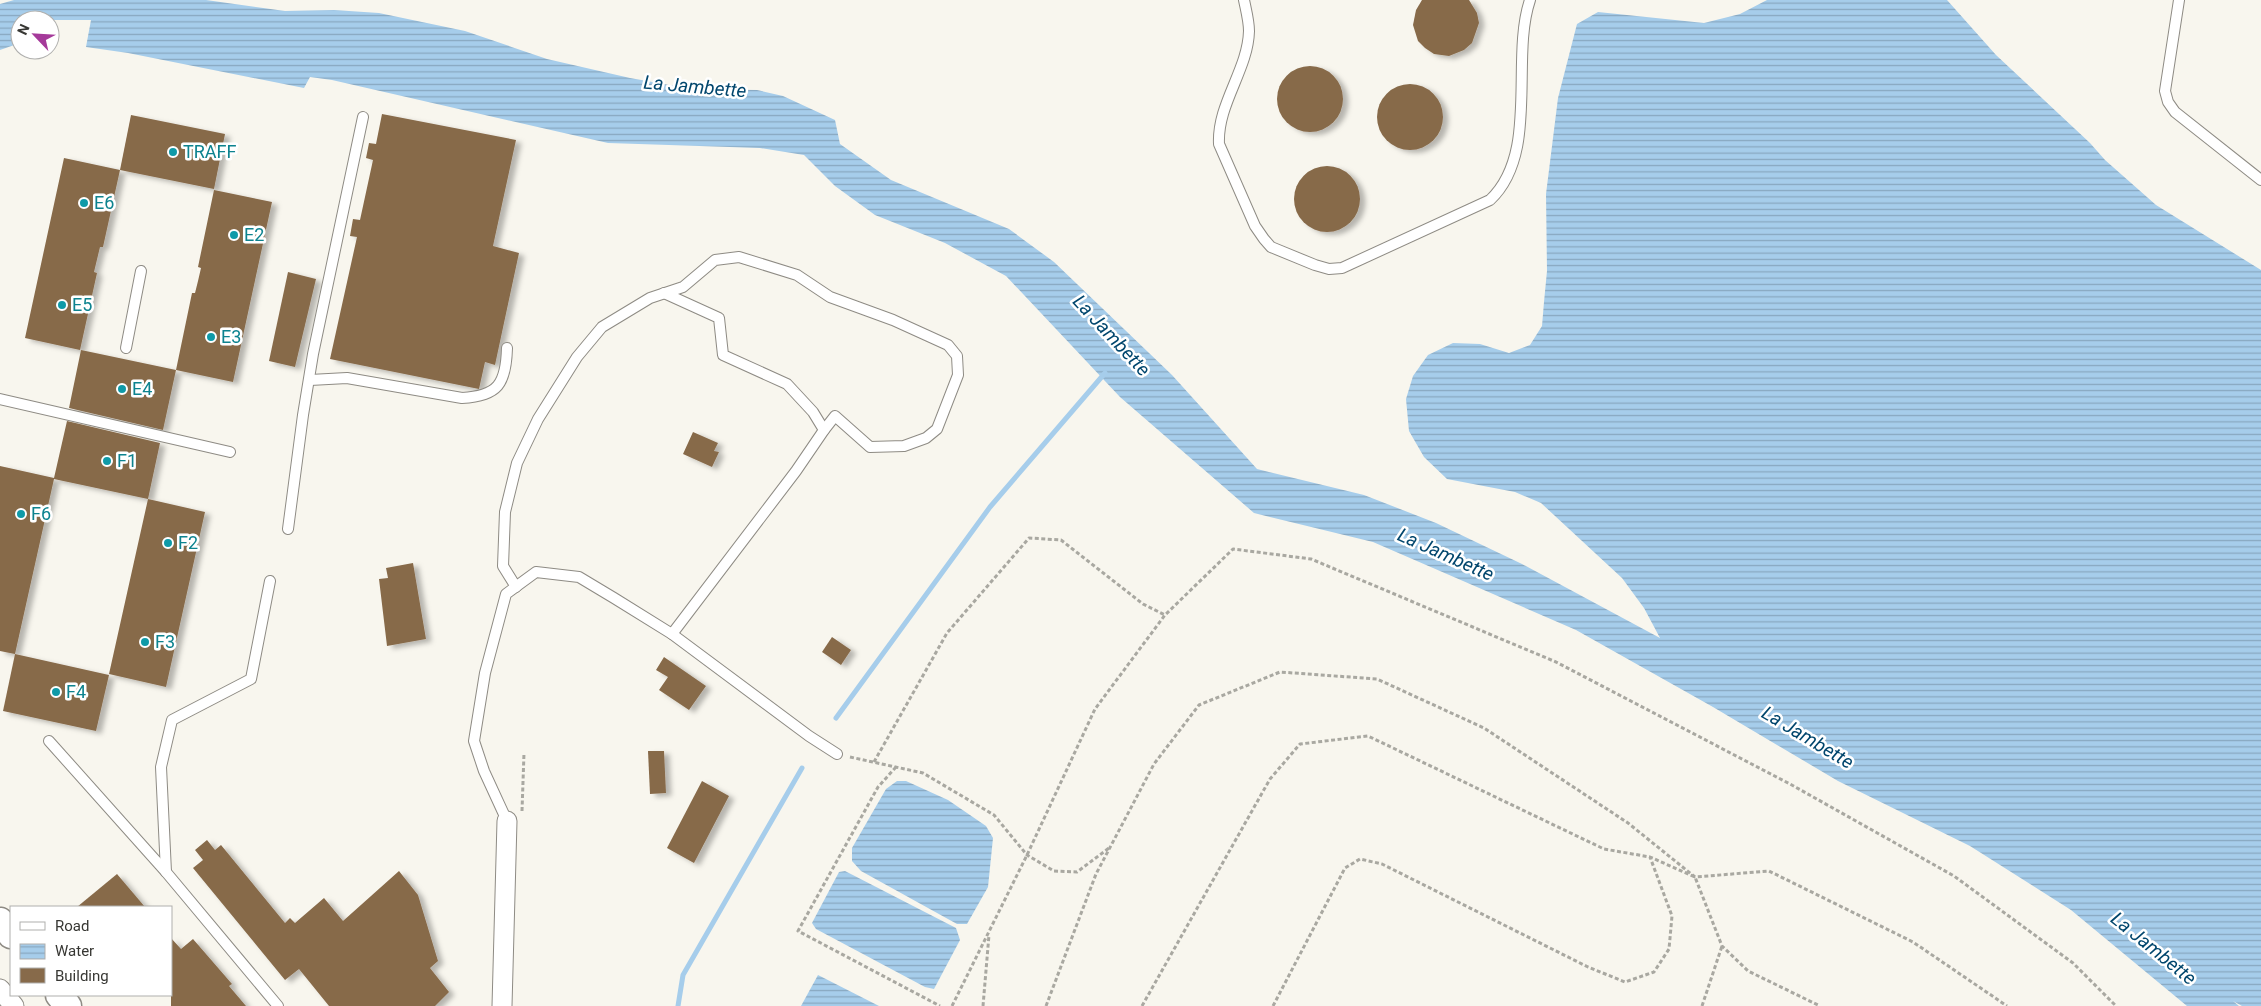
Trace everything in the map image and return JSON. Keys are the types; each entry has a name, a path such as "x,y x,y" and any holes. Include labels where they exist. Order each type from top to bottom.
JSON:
{"main road":[{"path":"0,920 10,934"},
{"path":"0,931 10,944"},
{"path":"52,996 60,1006"},
{"path":"60,996 68,1006"}],"street":[{"path":"502,1006 507,821"},
{"path":"0,989 14,1006"}],"lane":[{"path":"1244,0 1249,31 1247,48 1222,116 1218,130 1219,144 1264,239 1271,247 1329,269 1342,268 1490,200 1499,192 1507,179 1519,138 1524,22 1530,0"},
{"path":"2179,0 2165,91 2168,102 2175,112 2261,180"},
{"path":"288,529 313,354 364,117"},
{"path":"516,587 503,566 505,512 517,463 538,419 577,357 602,327 650,298 683,287 715,260 739,257 797,275 830,297 894,320 948,344 957,356 958,375 937,429 926,438 904,446 870,447 835,416 796,471 672,634"},
{"path":"126,348 141,271"},
{"path":"664,293 719,318 723,355 786,384 813,412 824,430"},
{"path":"310,380 347,378 462,398 481,397 494,390 501,381 507,367 507,348"},
{"path":"0,399 230,452"},
{"path":"507,821 484,771 474,741 486,673 506,594 536,572 579,577 672,634 809,736 837,754"},
{"path":"166,872 161,767 172,720 251,679 270,581"},
{"path":"49,741 166,872 278,1006"}],"path":[{"path":"874,762 946,633 1029,538 1061,540 1143,604 1165,615"},
{"path":"952,1006 1028,855 1095,710 1165,615 1234,549 1311,559 1556,662 1790,784 1954,876 2073,963 2116,1006"},
{"path":"1046,1006 1096,874 1154,764 1199,706 1280,672 1376,679 1484,728 1628,823 1695,876 1722,946 1748,971 1820,1006"},
{"path":"1142,1006 1270,779 1300,744 1368,736 1604,849 1650,857 1695,876 1769,871 1913,942 2007,1006"},
{"path":"837,754 923,773 994,815 1028,855 1054,871 1077,872 1111,846"},
{"path":"896,767 878,787 798,931 940,1006"},
{"path":"1273,1006 1345,868 1360,859 1382,864 1588,967 1625,982 1654,972 1668,948 1672,916 1650,857"},
{"path":"983,1006 990,932"},
{"path":"1702,1006 1722,946"}],"water":[{"name":"La Jambette","path":"14,0 206,0 285,11 334,10 379,13 465,31 547,59 630,78 692,89 757,90 783,96 835,120 840,144 891,180 1009,229 1054,262 1172,375 1257,469 1364,495 1436,523 1522,564 1660,638 1644,608 1622,578 1541,503 1515,492 1447,479 1424,457 1409,431 1406,399 1413,376 1428,355 1453,343 1480,344 1509,353 1530,345 1542,326 1547,271 1546,194 1558,98 1577,24 1598,12 1704,23 1740,14 1767,0 1947,0 1996,55 2090,143 2105,160 2156,205 2261,270 2261,1006 2242,1006 2233,1001 2239,1006 2187,1006 2071,910 1970,846 1838,781 1713,707 1576,630 1373,542 1254,513 1120,397 1006,276 945,243 875,215 835,186 804,155 760,148 608,143 332,80 310,77 304,88 128,53 86,47 91,20 60,20 60,10 10,10 10,46 0,50 0,4"},
{"path":"897,781 906,781 948,800 986,826 993,838 988,887 967,924 957,924 861,871 852,861 852,848 886,789"},
{"path":"845,871 956,928 960,940 934,989 925,987 816,929 812,923 839,872"},
{"path":"818,975 879,1006 801,1006"}],"building":[{"path":"1422,0 1469,0 1477,13 1479,23 1472,43 1464,50 1449,56 1434,54 1425,48 1418,41 1413,25 1416,10"},
{"path":"1310,66 1323,69 1333,76 1340,86 1343,99 1340,112 1333,122 1323,129 1310,132 1297,129 1287,122 1280,112 1277,99 1280,86 1287,76 1297,69"},
{"path":"1410,84 1423,87 1433,94 1440,104 1443,117 1440,130 1433,140 1423,147 1410,150 1397,147 1387,140 1380,130 1377,117 1380,104 1387,94 1397,87"},
{"path":"382,114 516,140 493,246 519,253 495,365 485,362 479,389 330,359 357,237 350,236 353,219 360,220 373,160 366,158 369,143 376,144"},
{"name":"TRAFF","path":"131,115 225,134 214,189 120,170"},
{"path":"64,158 120,170 103,247 100,247 94,272 97,273 80,350 25,338"},
{"path":"1327,166 1340,169 1350,176 1357,186 1360,199 1357,212 1350,222 1340,229 1327,232 1314,229 1304,222 1297,212 1294,199 1297,186 1304,176 1314,169"},
{"path":"214,190 272,202 233,382 176,370 192,293 195,293 201,268 198,267"},
{"path":"288,272 316,279 295,367 269,361"},
{"name":"E4","path":"81,350 176,370 163,430 69,408"},
{"path":"67,421 160,443 148,499 54,479 15,654 0,651 0,466 54,478"},
{"path":"693,432 718,443 714,451 719,452 712,467 683,454"},
{"path":"148,499 205,512 166,687 109,674"},
{"path":"413,563 426,639 387,646 379,579 388,578 386,568"},
{"path":"832,637 851,650 841,665 822,652"},
{"name":"F4","path":"15,654 109,675 96,731 3,711"},
{"path":"664,657 706,686 689,710 659,690 668,677 656,670"},
{"path":"648,751 664,751 666,793 650,794"},
{"path":"702,781 729,796 694,863 667,848"},
{"path":"207,840 215,850 221,845 285,923 290,918 295,923 324,898 343,921 399,871 418,895 438,961 430,968 449,992 435,1006 329,1006 299,969 285,980 193,868 203,860 195,850"},
{"path":"117,874 144,906 78,906"},
{"path":"172,939 181,949 193,939 232,984 229,986 246,1006 171,1006"}],"waterway":[{"path":"836,718 990,507 1105,373"},
{"path":"678,1006 683,975 802,768"}],"place":[{"name":"TRAFF","path":"173,152"},
{"name":"E6","path":"84,203"},
{"name":"E2","path":"234,235"},
{"name":"E5","path":"62,305"},
{"name":"E3","path":"211,337"},
{"name":"E4","path":"122,389"},
{"name":"F1","path":"107,461"},
{"name":"F6","path":"21,514"},
{"name":"F2","path":"168,543"},
{"name":"F3","path":"145,642"},
{"name":"F4","path":"56,692"}]}
